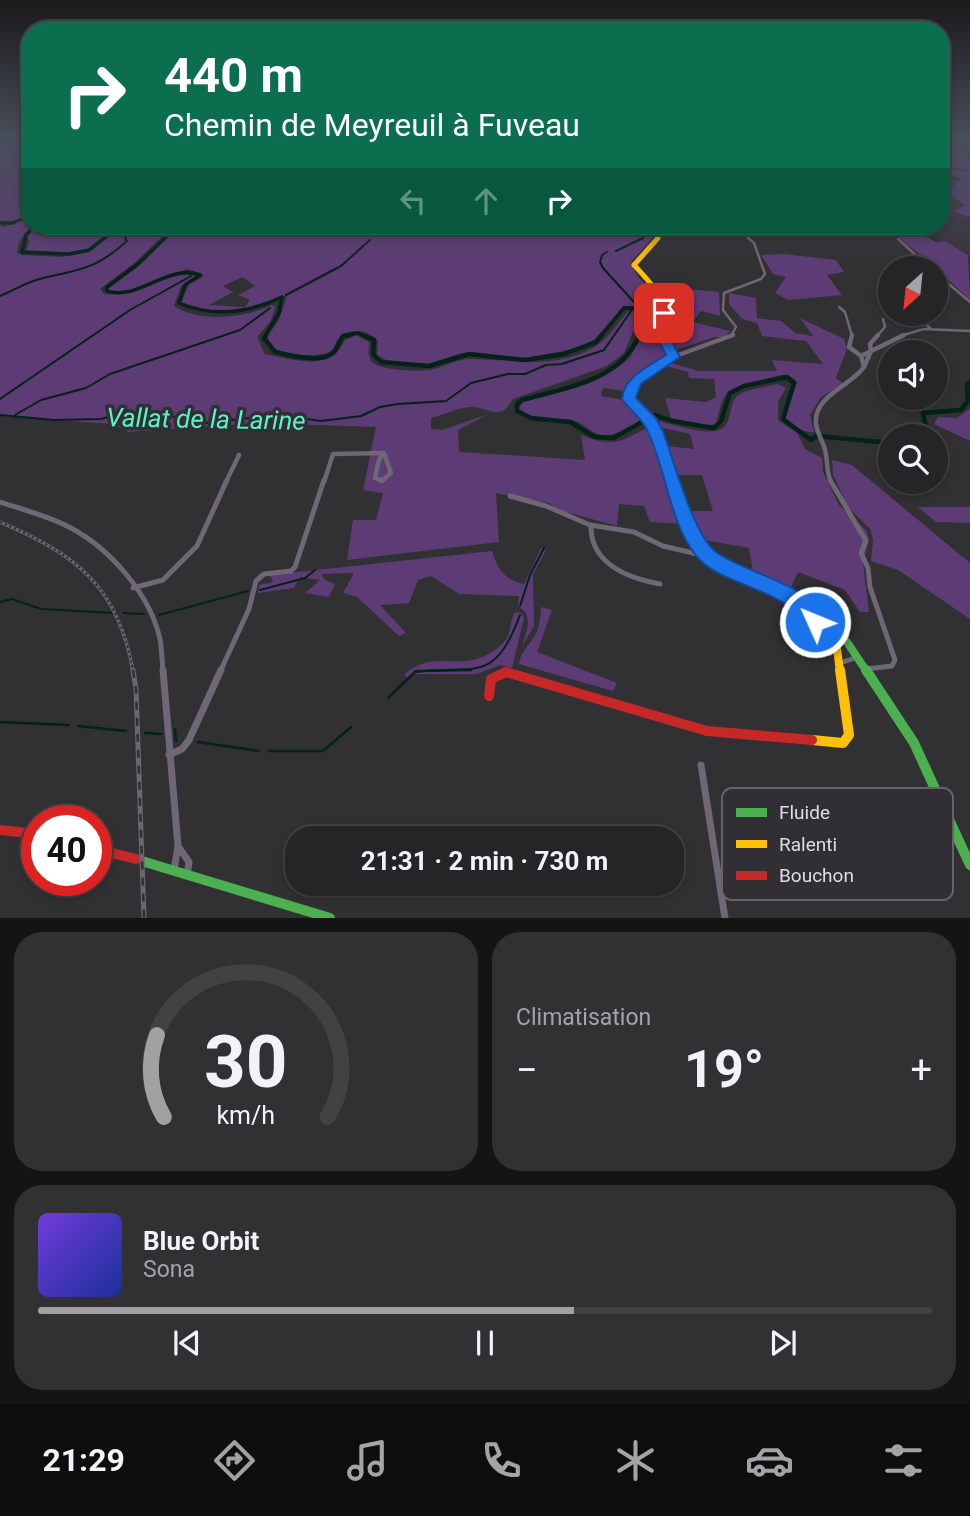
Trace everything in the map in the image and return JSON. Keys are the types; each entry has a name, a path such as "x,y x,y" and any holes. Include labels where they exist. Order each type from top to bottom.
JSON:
{"street":[{"path":"657,235 658,238 634,265 660,297 664,313 660,332 673,357"},
{"path":"707,556 699,549 692,535 678,491 648,419 631,404 630,390 640,377 673,357 717,339 733,336 736,327 723,310 723,293 765,274 748,235"},
{"path":"898,239 917,256"},
{"path":"948,283 970,302"},
{"path":"839,307 845,312 852,336 849,347 861,356 864,367"},
{"path":"866,669 892,666 895,660 873,595 868,568 861,553 866,541 859,523 845,508 826,473 826,453 814,417 822,403 854,380 864,367 871,351 870,344 885,326"},
{"path":"861,356 878,345 931,328 970,331"},
{"path":"384,453 391,475 385,481 379,481 376,478 384,453"},
{"path":"169,755 182,749 188,740 219,679 252,601 257,581 264,574 291,571 295,567 333,454 384,453"},
{"path":"133,588 163,580 197,546 239,455"},
{"path":"510,496 546,506 591,525 635,532 663,546 707,556 782,592 838,633 858,657 925,764 936,788"},
{"path":"0,502 79,532 104,552 155,621 160,640 177,846 173,871"},
{"path":"591,525 590,543 597,555 633,578 660,584"},
{"path":"489,696 491,679 506,672 707,731 843,743 849,735 835,639 815,622 816,616"},
{"path":"840,663 858,657"},
{"path":"701,765 722,899"},
{"path":"953,827 970,865"},
{"path":"0,830 21,832"},
{"path":"177,846 189,862 187,876"},
{"path":"112,853 136,859"},
{"path":"145,862 330,918"},
{"path":"722,900 725,918"}],"shaded area":[{"path":"0,181 21,181 21,218 0,221"},
{"path":"970,181 970,215 967,217 953,211 965,206 950,194 950,185 956,183 952,182"},
{"path":"950,194 965,207 954,211 967,217 970,215 970,257 935,235 950,235"},
{"path":"21,221 21,235 24,235 17,253 61,257 90,252 112,235 164,235 133,264 100,289 104,294 128,292 178,276 196,276 181,286 174,306 196,315 223,317 249,313 272,305 276,307 270,322 257,337 265,354 298,361 330,357 344,341 356,335 369,342 372,362 392,369 429,370 470,359 531,362 561,359 597,346 628,311 641,313 624,353 607,366 513,399 503,411 469,407 431,418 431,429 442,430 489,414 458,430 459,452 585,460 581,435 601,441 617,441 650,426 683,524 650,522 644,506 619,504 617,526 559,510 549,503 496,493 499,542 347,560 353,520 376,520 383,493 363,490 376,427 260,423 128,432 113,424 0,416 0,225 4,227"},
{"path":"27,235 106,235 86,250 72,253 25,253 29,242"},
{"path":"171,235 655,235 631,262 635,272 657,298 660,317 656,332 671,354 631,381 625,391 603,388 601,396 624,400 642,419 621,432 601,435 572,420 537,417 519,408 523,402 598,378 624,363 635,349 650,313 641,307 623,306 595,339 582,347 528,358 462,353 428,364 392,363 377,355 378,341 374,337 359,331 343,335 327,353 304,355 277,350 267,337 279,320 287,296 274,298 256,308 238,311 190,306 181,303 189,284 203,277 203,274 187,269 128,291 112,292 108,289 140,265","holes":["242,277 255,286 238,295 250,300 245,307 209,305 233,292 223,286"]},
{"path":"896,235 923,235 936,242 945,241 968,255 970,300 948,279 948,256 921,256"},
{"path":"784,254 836,260 844,272 827,275 842,295 788,300 775,293 786,277 773,274 761,255"},
{"path":"688,289 719,292 720,316 701,311 693,322 730,331 725,337 715,337 675,350 665,337 679,333"},
{"path":"729,293 756,298 757,318 781,321 795,333 813,336 800,318 844,339 847,349 836,378 844,384 821,397 810,415 814,432 797,428 784,415 797,382 784,375 728,392 716,423 708,426 671,418 665,398 706,402 716,397 714,379 689,378 688,372 666,366 671,363 699,371 777,371 772,360 823,364 806,341 762,336 757,323 742,319 729,304"},
{"path":"777,384 786,388 778,402 778,420 798,434 805,449 822,458 823,472 839,505 866,530 869,539 863,564 869,612 860,612 845,590 798,572 790,589 753,572 749,548 699,539 690,511 713,511 702,475 678,475 666,446 694,449 690,434 659,427 656,421 701,431 718,430 727,424 736,397 750,390"},
{"path":"970,409 970,441 948,431 948,424 934,424 938,417 957,418"},
{"path":"832,460 852,465 878,487 878,494 887,494 970,563 970,619 898,570 871,561 873,540 870,529 848,507 833,475"},
{"path":"918,507 970,507 970,523 936,522"},
{"path":"541,548 546,550 533,574 534,626 522,646 528,619 518,606 519,596 459,594 431,576 418,580 409,603 380,605 406,633 399,636 357,597 343,593 354,573 321,574 325,580 335,584 329,597 305,593 320,580 300,577 294,588 258,593 259,585 273,582 270,575 492,551 503,573 511,580 524,584"},
{"path":"541,607 552,610 537,652 617,683 613,691 519,664 537,630"},
{"path":"515,612 521,613 524,618 512,668 500,665 477,674 415,674 409,679 404,675 428,663 477,659 490,653 507,639"}],"waterway":[{"path":"12,223 21,220"},
{"path":"2,223 12,223"},
{"path":"26,235 22,252 69,254 89,250 108,235"},
{"path":"0,296 36,280 94,264 127,241 125,238 128,235"},
{"path":"168,235 138,264 107,287 107,291 131,291 165,277 188,273 200,275 185,285 179,303 192,308 231,312 256,307 282,297 279,313 265,336"},
{"name":"Vallat de la Larine","path":"616,251 645,235"},
{"path":"286,295 341,266 370,240"},
{"name":"Vallat de la Larine","path":"607,252 602,255 600,262 603,268 634,302"},
{"path":"0,399 130,310 191,276"},
{"path":"15,415 41,400 86,388 110,374 240,330 270,308"},
{"name":"Vallat de la Larine","path":"601,336 624,308 637,308 646,312 638,336"},
{"name":"Vallat de la Larine","path":"0,415 54,420 101,419 117,415 158,419 171,415 182,423 197,424 276,415 321,421 361,416 380,407 446,401 471,383 508,374 525,374 546,365 562,364 604,350 631,311"},
{"path":"343,336 358,333 366,336"},
{"path":"266,335 264,338 275,352 315,358 330,355 343,336"},
{"path":"343,336 350,335"},
{"path":"362,335 374,340 373,354 381,362 429,366 469,354 525,360 564,354 596,342 602,335"},
{"path":"639,335 631,351 605,373 573,386 522,400 517,404 517,411 531,418 570,422 595,437 613,438 655,415 672,421 714,428 721,421 730,393 744,386 787,377 794,383 783,419 811,440 816,436 878,442"},
{"path":"925,424 923,413 961,410 968,401 967,384 970,382"},
{"path":"520,606 530,575 544,548"},
{"path":"260,590 305,578 315,570"},
{"path":"159,615 248,591"},
{"path":"0,602 12,599 41,609 113,613"},
{"path":"123,613 144,614"},
{"path":"428,671 468,669 491,662 501,653 520,615"},
{"path":"428,671 471,670"},
{"path":"388,698 416,671 428,671"},
{"path":"415,672 428,671"},
{"path":"0,722 69,725"},
{"path":"78,726 126,731"},
{"path":"269,751 323,751 351,727"},
{"path":"175,729 176,741"},
{"path":"145,733 161,734"},
{"path":"198,742 259,751"}],"railway":[{"path":"0,522 51,547 90,577 117,617 133,672"},
{"path":"133,670 136,689 144,918"}],"traffic: fast":[{"path":"676,487 699,549 710,558 782,592 847,642 914,743 935,788"},
{"path":"953,828 970,865"},
{"path":"145,862 330,918"}],"traffic: slow":[{"path":"657,235 658,238 634,265 654,288 661,302 663,311 660,332 673,357 640,379 631,391 629,399 651,422 676,487"},
{"path":"812,740 843,743 849,735 836,641 815,622 816,616"}],"traffic: jam":[{"path":"489,696 491,679 506,672 707,731 812,740"},
{"path":"0,830 21,832"},
{"path":"112,853 136,859"}],"route":[{"path":"664,313 660,332 673,357 635,381 628,394 631,404 651,422 695,542 710,558 782,592 816,616 815,622"}]}
